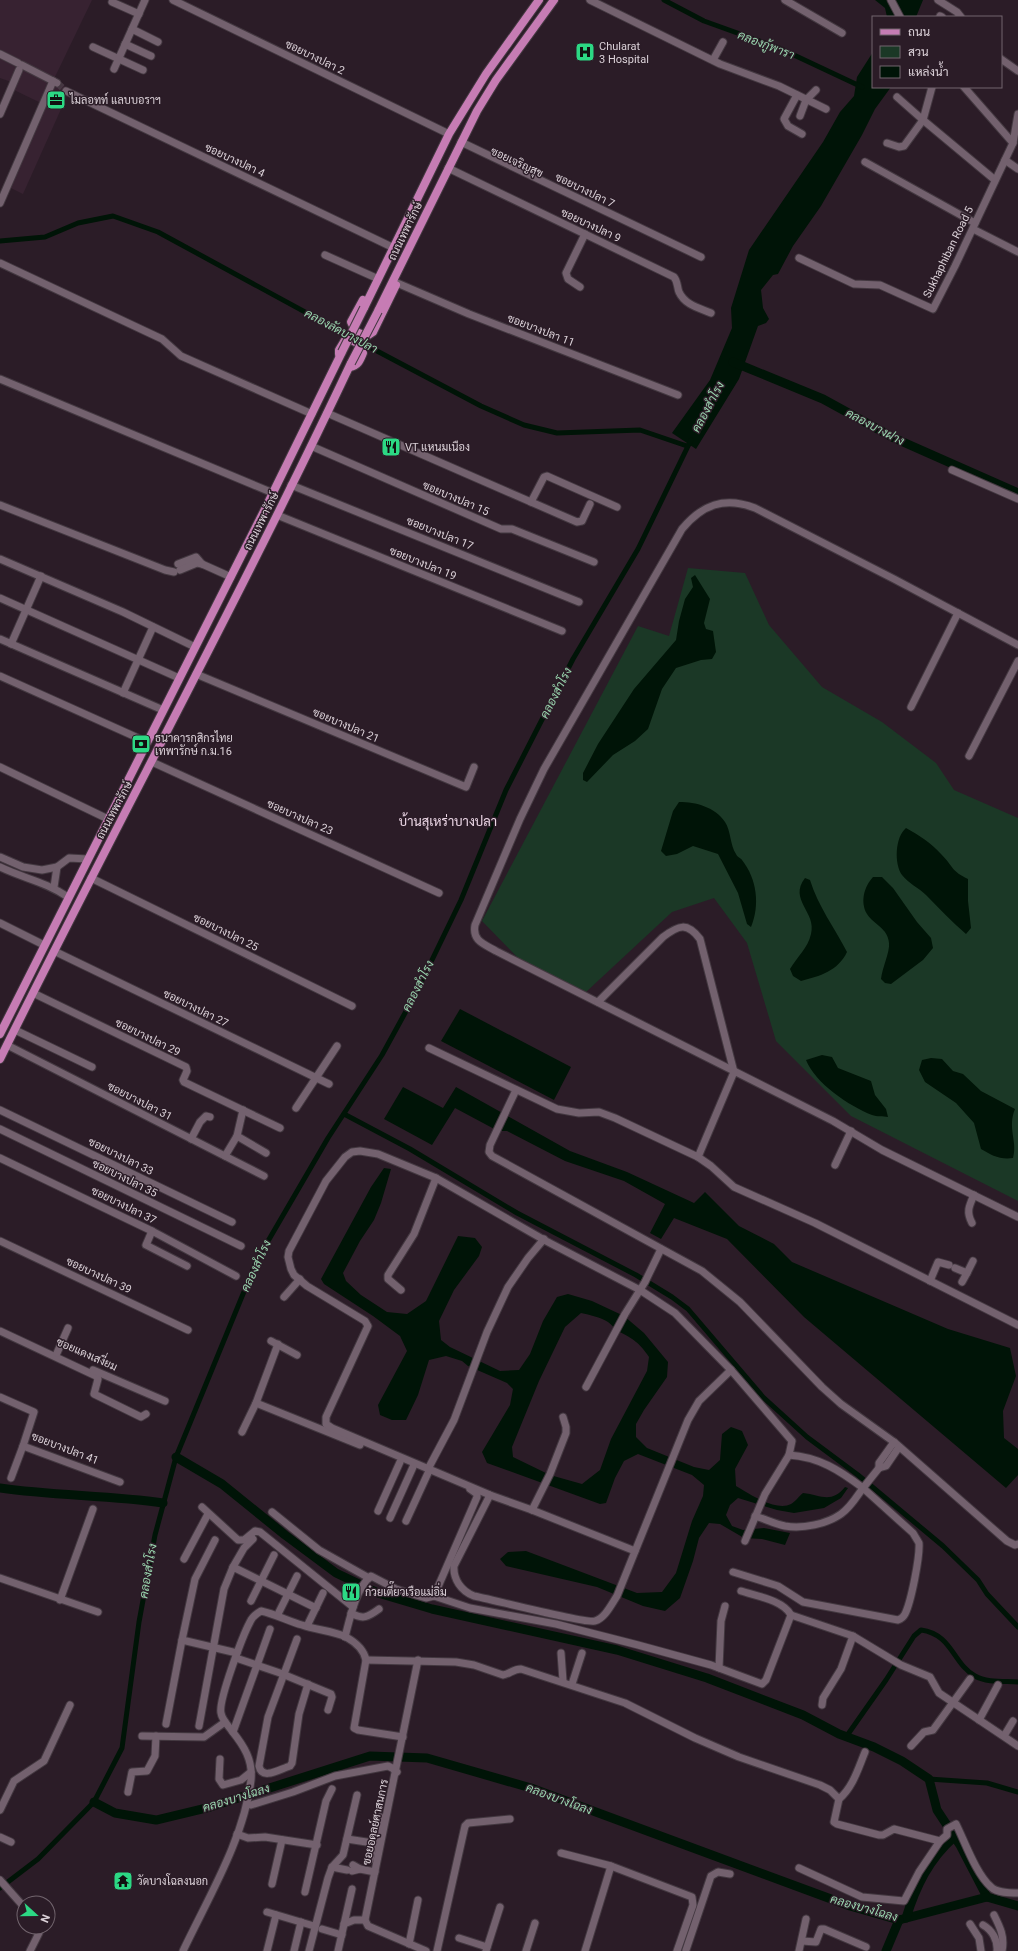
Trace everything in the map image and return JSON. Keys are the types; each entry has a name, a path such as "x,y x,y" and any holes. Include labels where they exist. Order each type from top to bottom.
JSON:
{"main road":[{"name":"ถนนเทพารักษ์","path":"0,1034 3,1019 32,968 231,577 449,134 486,74 539,0"},
{"name":"ถนนเทพารักษ์","path":"0,1059 90,878 152,762 277,515 460,144 496,80 554,0"},
{"path":"393,249 374,277 352,322 354,329 359,334 367,336 373,332 397,283 407,252"},
{"path":"341,354 339,350 345,340 352,340 361,345 363,353 359,361 354,366 350,365"},
{"path":"32,968 43,973"}],"street":[{"path":"114,69 145,0"},
{"name":"ซอยบางปลา 2","path":"173,0 449,134"},
{"path":"590,0 713,60 779,86 826,109"},
{"path":"785,0 842,33"},
{"path":"891,0 899,16"},
{"path":"938,0 957,12 960,16"},
{"path":"112,2 139,14"},
{"path":"132,29 158,42"},
{"path":"713,60 723,42"},
{"path":"125,44 151,56"},
{"path":"93,47 143,70"},
{"path":"0,54 20,66 55,82 0,203"},
{"path":"1002,60 1018,71"},
{"path":"0,114 20,66"},
{"path":"887,143 898,147 904,146 916,127 923,120 932,88"},
{"path":"965,88 1012,143"},
{"path":"800,116 806,100 816,90"},
{"name":"ซอยบางปลา 4","path":"66,91 393,249"},
{"path":"797,95 784,120 788,126 802,134"},
{"path":"897,97 996,180"},
{"name":"Sukhaphiban Road 5","path":"798,258 854,284 880,285 932,309 1005,160 1012,143 1018,114"},
{"name":"ซอยบางปลา 7","path":"460,144 698,258"},
{"path":"1005,160 1018,169"},
{"path":"865,162 1018,252"},
{"name":"ซอยบางปลา 9","path":"448,168 674,276 684,300 690,305 711,313"},
{"path":"580,287 568,279 566,273 584,234"},
{"path":"325,255 374,277"},
{"path":"0,263 162,339 184,357 312,414"},
{"name":"ซอยบางปลา 11","path":"397,283 469,314 678,395"},
{"path":"0,379 273,493"},
{"path":"327,413 577,522 582,521 590,504"},
{"name":"ซอยบางปลา 15","path":"311,446 501,529 512,529 594,562"},
{"path":"952,470 1018,500"},
{"path":"531,502 544,477 547,476 617,507"},
{"name":"ซอยบางปลา 17","path":"291,485 579,602"},
{"path":"1018,645 746,505 734,503 718,504 706,508 692,517 682,529 544,769 520,819 473,932 477,940 851,1131 882,1150 1018,1217"},
{"path":"0,505 177,568 196,558 202,564 231,577"},
{"name":"ซอยบางปลา 19","path":"277,515 562,631"},
{"path":"0,559 41,576 195,647"},
{"path":"11,644 41,576"},
{"path":"0,598 179,678"},
{"path":"911,707 958,613"},
{"path":"123,693 153,628"},
{"path":"0,639 163,710"},
{"path":"969,756 1018,661"},
{"name":"ซอยบางปลา 21","path":"196,674 466,787 474,767"},
{"path":"0,676 147,742"},
{"name":"ซอยบางปลา 23","path":"152,762 439,892"},
{"path":"0,767 108,819"},
{"path":"0,857 23,867 42,870 57,867 69,858 88,859"},
{"path":"0,867 41,881 54,887 68,897"},
{"path":"54,887 57,867"},
{"path":"41,881 42,870"},
{"name":"ซอยบางปลา 25","path":"90,878 352,1006"},
{"path":"0,922 44,944"},
{"path":"598,1002 663,937 674,928 683,926 693,929 700,939 734,1072 698,1157"},
{"name":"ซอยบางปลา 27","path":"54,952 329,1084"},
{"name":"ซอยบางปลา 29","path":"33,993 186,1067 184,1082 280,1128"},
{"path":"15,1030 92,1067"},
{"name":"ซอยบางปลา 31","path":"7,1045 264,1176"},
{"path":"296,1108 337,1046"},
{"path":"429,1048 516,1090 567,1112 598,1112 615,1118 698,1157 711,1166 734,1187 815,1223 1018,1325"},
{"path":"516,1090 490,1145 489,1152 492,1156 693,1265 735,1298 822,1388 841,1404 897,1445 1007,1541 1018,1544"},
{"name":"ซอยบางปลา 33","path":"0,1110 232,1222"},
{"path":"225,1156 237,1136 243,1110"},
{"path":"191,1139 203,1119 206,1116 210,1117"},
{"name":"ซอยบางปลา 35","path":"0,1130 240,1246"},
{"path":"835,1165 851,1131"},
{"path":"237,1136 266,1153"},
{"path":"434,1596 477,1494 474,1491 326,1424 326,1416 368,1326 365,1321 300,1279 291,1269 289,1251 326,1181 345,1157 352,1152 360,1151 378,1154 436,1178 544,1239 640,1290 675,1313 731,1370 791,1439 792,1445 788,1455 765,1494 745,1541"},
{"name":"ซอยบางปลา 37","path":"0,1158 152,1231 236,1276"},
{"path":"401,1290 390,1282 388,1275 414,1234 436,1178"},
{"path":"972,1223 968,1216 968,1210 974,1195"},
{"path":"152,1231 146,1245 187,1266"},
{"path":"406,1521 428,1471 454,1420 476,1359 508,1287 528,1258 544,1239"},
{"name":"ซอยบางปลา 39","path":"0,1241 188,1330"},
{"path":"586,1387 625,1314 650,1273 661,1249"},
{"path":"962,1282 973,1261"},
{"path":"930,1281 938,1262 952,1266 967,1273"},
{"path":"284,1297 300,1279"},
{"name":"ซอยแดงเสงี่ยม","path":"0,1327 165,1401"},
{"path":"56,1353 68,1328"},
{"path":"0,1331 96,1376 98,1379 93,1390 94,1394 141,1417 146,1414"},
{"path":"242,1432 256,1403 275,1342 297,1355"},
{"path":"490,1495 454,1566 454,1574 460,1585 467,1593 588,1622 594,1622 603,1617 621,1586 668,1467 696,1406 715,1384 731,1370"},
{"name":"ซอยบางปลา 41","path":"0,1397 34,1412 23,1446 120,1482"},
{"path":"256,1403 400,1462 532,1510 635,1551"},
{"path":"532,1510 550,1474 566,1430 563,1417"},
{"path":"755,1516 785,1526 806,1526 820,1523 841,1514 879,1468 886,1466 897,1445"},
{"path":"11,1478 23,1446"},
{"path":"733,1572 778,1586 806,1603 898,1620 903,1618 910,1600 919,1543 913,1533 864,1486 848,1476 815,1459 788,1455"},
{"path":"378,1511 400,1462"},
{"path":"390,1518 413,1467"},
{"path":"202,1507 208,1514 241,1541 255,1531 260,1532 362,1618 371,1615 379,1609"},
{"path":"60,1600 93,1509"},
{"path":"272,1512 319,1550 368,1580"},
{"path":"184,1559 208,1514"},
{"path":"199,1726 212,1648 224,1589 233,1567 244,1548 253,1539"},
{"path":"166,1724 195,1578 215,1540"},
{"path":"251,1601 274,1555"},
{"path":"233,1567 316,1608"},
{"path":"279,1612 297,1576"},
{"path":"345,1637 352,1610 358,1596 371,1576 396,1589 426,1598 434,1596 470,1608 556,1624 719,1668 759,1684 763,1684 791,1614"},
{"path":"0,1578 98,1612"},
{"path":"740,1591 781,1605 791,1614 853,1636 901,1665 930,1677 939,1692 1018,1746"},
{"path":"308,1624 324,1593"},
{"path":"719,1668 721,1621 725,1606"},
{"path":"183,1951 237,1834 243,1817 251,1776 248,1756 225,1722 220,1707 236,1656 250,1621 261,1611 305,1626 345,1637 363,1652 366,1660 354,1728 403,1739"},
{"path":"233,1732 270,1629"},
{"path":"822,1705 823,1698 847,1655 853,1636"},
{"path":"182,1640 236,1656 331,1694 332,1697 328,1710"},
{"path":"297,1640 268,1717 260,1751 259,1768 264,1774 290,1766 292,1763 299,1714 308,1684"},
{"path":"561,1653 563,1681"},
{"path":"572,1684 582,1653"},
{"path":"366,1660 436,1660 474,1665 503,1675 507,1675 515,1669 521,1669 563,1681 625,1703 695,1738 739,1756 820,1785 830,1790 839,1799"},
{"name":"ซอยอดุลย์ศาสนการ","path":"365,1920 397,1772 418,1660"},
{"path":"911,1746 924,1732 933,1730 970,1679"},
{"path":"979,1720 998,1685"},
{"path":"0,1810 14,1781 44,1761 70,1705"},
{"path":"1004,1736 1012,1721"},
{"path":"142,1736 204,1737 225,1722"},
{"path":"128,1792 132,1772 147,1771 154,1760 156,1736"},
{"path":"865,1752 850,1788 839,1799 834,1822 879,1835 883,1835 894,1829 940,1841"},
{"path":"220,1759 219,1779 223,1785 251,1776"},
{"path":"251,1805 293,1792 335,1776 375,1767 388,1766 397,1772"},
{"path":"305,1892 326,1801 332,1789"},
{"path":"308,1951 328,1878 332,1867 340,1860 347,1839 357,1795"},
{"path":"370,1860 380,1817"},
{"path":"436,1951 465,1826 468,1823 510,1819"},
{"path":"799,1868 862,1897 904,1901 919,1872 940,1841 947,1835 948,1828 956,1824 980,1871 991,1887 1002,1892 1018,1893"},
{"path":"237,1834 248,1838 265,1837 317,1845"},
{"path":"0,1837 11,1842"},
{"path":"347,1839 373,1843"},
{"path":"272,1884 282,1840"},
{"path":"561,1853 612,1866 692,1897 693,1905 677,1951"},
{"path":"340,1860 350,1867"},
{"path":"585,1951 612,1866"},
{"path":"332,1867 350,1867 375,1872"},
{"path":"686,1950 711,1876 718,1872 730,1874"},
{"path":"0,1880 16,1898"},
{"path":"338,1951 352,1889"},
{"path":"409,1944 418,1900"},
{"path":"459,1938 486,1949 500,1906"},
{"path":"268,1912 314,1926"},
{"path":"267,1951 276,1915"},
{"path":"994,1915 1001,1929 1003,1938 1002,1951"},
{"path":"799,1951 806,1919"},
{"path":"344,1924 354,1920 365,1920 368,1926 423,1950"},
{"path":"294,1951 301,1922"},
{"path":"526,1951 535,1923"},
{"path":"970,1924 979,1938 981,1951"},
{"path":"983,1925 992,1933 998,1945 997,1951"},
{"path":"802,1941 816,1942 822,1929 824,1928 866,1947"},
{"path":"322,1929 342,1935"},
{"path":"30,1951 38,1935"}],"shaded area":[{"path":"0,0 92,0 53,81 70,89 23,194 7,186 43,104 12,89 14,83 0,78"}],"green space":[{"path":"688,568 745,573 769,625 822,687 882,722 936,763 954,790 1018,818 1018,1201 851,1116 776,1041 747,943 714,898 672,912 586,992 523,963 482,921 638,626 669,636"}],"water":[{"path":"875,0 923,0 916,16 887,16 885,8"},
{"path":"872,54 872,88 890,88 875,109 862,135 821,206 793,246 778,274 773,275 761,290 763,308 769,319 766,323 758,326 739,379 696,449 672,433 710,380 732,328 731,308 749,250 823,142 840,112 854,96 857,77"},
{"path":"695,575 710,599 704,623 706,629 713,631 716,652 712,659 701,660 676,668 662,689 648,729 635,741 613,755 587,782 583,780 583,773 598,744 634,689 676,640 685,599 693,587 691,578"},
{"path":"679,802 705,806 721,817 725,822 734,850 747,867 756,892 756,910 751,927 747,924 738,893 718,854 693,846 677,854 666,856 661,851 673,811"},
{"path":"906,828 929,843 941,854 955,871 968,879 968,901 971,928 966,934 926,895 907,881 899,870 897,858 898,844 902,832"},
{"path":"873,877 882,877 893,888 917,922 931,938 933,948 923,960 891,984 885,983 881,979 889,947 888,938 883,930 867,914 863,900 867,885"},
{"path":"805,878 810,880 822,908 847,952 839,964 828,972 801,981 793,976 790,969 805,948 811,934 812,926 801,900 800,893 801,886"},
{"path":"460,1009 571,1067 554,1100 441,1041"},
{"path":"822,1055 832,1057 838,1068 871,1081 875,1095 886,1109 888,1117 874,1116 853,1106 825,1085 810,1069 806,1060"},
{"path":"931,1058 942,1059 953,1071 963,1074 981,1091 1015,1109 1012,1122 1014,1146 1013,1158 1000,1158 981,1149 974,1123 956,1103 925,1082 919,1070 922,1060"},
{"path":"403,1087 443,1108 456,1087 570,1151 627,1172 694,1203 705,1192 739,1226 774,1244 792,1262 948,1329 1010,1348 1016,1376 1003,1411 1004,1438 1018,1449 1018,1475 1006,1488 804,1317 727,1239 674,1218 661,1239 650,1233 665,1204 624,1181 565,1161 507,1131 498,1131 455,1108 432,1145 384,1119"},
{"path":"384,1168 391,1169 381,1203 374,1220 360,1241 343,1273 346,1281 361,1295 387,1312 407,1314 426,1301 458,1236 475,1238 482,1247 479,1256 454,1290 439,1321 441,1340 450,1347 500,1371 519,1370 530,1354 543,1321 557,1297 568,1294 592,1301 624,1316 644,1333 668,1362 667,1377 636,1424 636,1437 647,1448 694,1467 709,1470 720,1460 722,1434 731,1427 742,1431 748,1445 735,1469 736,1486 762,1501 778,1506 785,1506 791,1504 803,1493 830,1497 840,1492 845,1487 848,1488 841,1498 824,1508 794,1513 777,1510 738,1498 730,1505 726,1515 732,1526 743,1530 764,1528 790,1533 785,1545 762,1539 744,1538 720,1524 709,1523 699,1538 693,1561 680,1598 665,1611 643,1606 597,1587 506,1566 500,1559 508,1552 526,1551 637,1593 662,1592 676,1573 692,1521 703,1496 704,1485 692,1475 638,1454 624,1461 615,1478 606,1503 600,1504 487,1463 482,1452 510,1405 513,1389 507,1383 468,1366 462,1361 446,1356 429,1360 418,1395 406,1420 392,1420 380,1415 378,1405 407,1351 400,1336 373,1316 324,1284 321,1279 371,1187","holes":["581,1313 598,1317 608,1322 618,1331 635,1341 649,1357 647,1371 611,1439 600,1470 582,1484 550,1475 513,1457 512,1447 539,1381 565,1327"]}],"waterway":[{"name":"คลองกู้พารา","path":"664,0 704,21 779,48 862,87"},
{"name":"คลองลัดบางปลา","path":"0,241 45,237 78,223 113,216 158,232 351,337"},
{"name":"คลองลัดบางปลา","path":"360,342 481,406 524,425 557,433 640,430 687,446"},
{"name":"คลองบางฝาง","path":"733,362 823,399 894,438 1018,493"},
{"name":"คลองสำโรง","path":"0,1888 38,1859 94,1802 122,1748 139,1622 155,1535 176,1457 257,1260 328,1138 382,1055 416,993 461,900 506,790 573,659 638,549 691,440"},
{"path":"344,1114 410,1149 517,1213 636,1275 672,1297 688,1309 763,1397 807,1437 858,1475 943,1546 978,1580 987,1594 1018,1627"},
{"path":"176,1457 222,1484 285,1535 336,1573 378,1593 432,1609 617,1650 707,1678 803,1715 839,1734 874,1747 902,1761 929,1779 937,1810 960,1845 987,1897"},
{"path":"0,1488 41,1493 122,1498 163,1503"},
{"path":"846,1737 886,1680 914,1636 921,1630 939,1637 946,1643 968,1671 975,1676 990,1681 1018,1682"},
{"name":"คลองบางโฉลง","path":"94,1802 115,1813 156,1820 210,1807 370,1756 427,1758 531,1788 850,1906 899,1920 987,1897 1018,1906"},
{"path":"929,1779 987,1783 1018,1792"},
{"path":"906,1918 914,1895 924,1874 937,1854 954,1837"},
{"path":"886,1951 899,1920"}],"tunnel":[{"path":"57,83 66,91"}],"place":[{"name":"Chularat 3 Hospital","path":"585,52"},
{"name":"ไมลอทท์ แลบบอราฯ","path":"56,100"},
{"name":"VT แหนมเนือง","path":"391,447"},
{"name":"ธนาคารกสิกรไทย เทพารักษ์ ก.ม.16","path":"141,744"},
{"name":"ก๋วยเตี๊ยวเรือแม่อิ่ม","path":"351,1592"},
{"name":"วัดบางโฉลงนอก","path":"123,1881"}],"district":[{"name":"บ้านสุเหร่าบางปลา","path":"448,821"}]}
